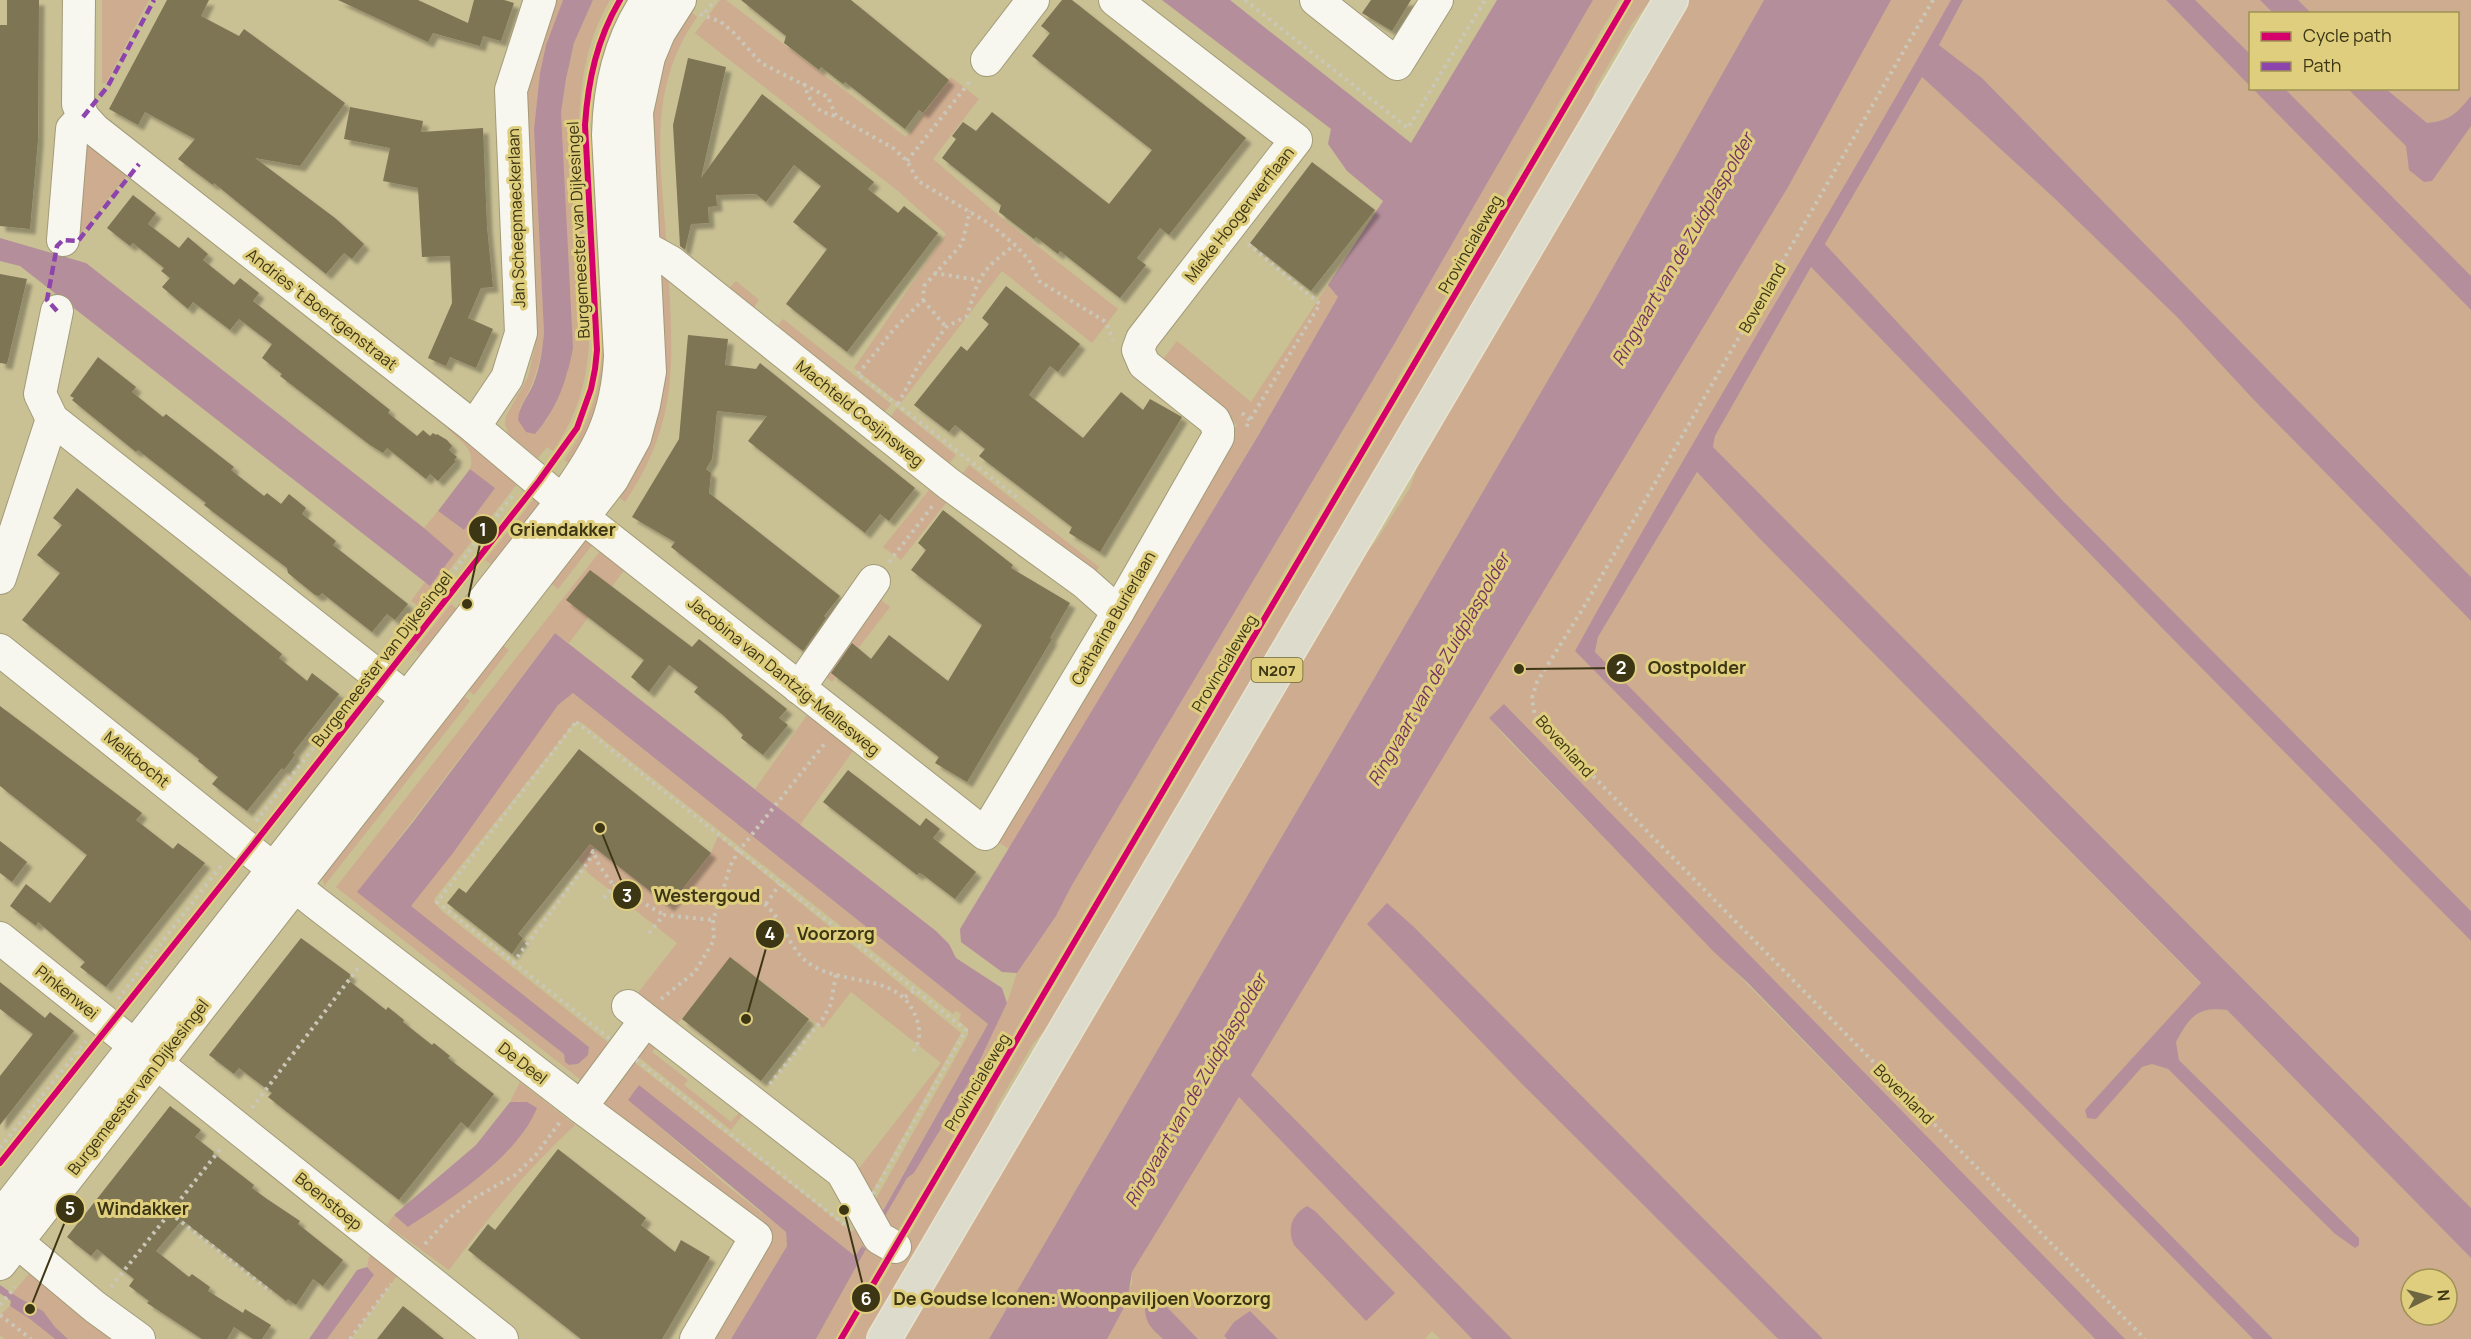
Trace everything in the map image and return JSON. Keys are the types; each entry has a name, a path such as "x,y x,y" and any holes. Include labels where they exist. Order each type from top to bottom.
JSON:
{"main road":[{"name":"N207","path":"884,1339 1671,0"}],"street":[{"path":"63,240 72,129 83,117 78,104 79,0"},
{"name":"Jan Scheepmaeckerlaan","path":"474,428 507,378 521,333 511,90 540,0"},
{"name":"Burgemeester van Dijkesingel","path":"629,248 608,135 609,107 620,54 647,0"},
{"path":"987,60 1033,0"},
{"name":"Mieke Hoogerwerflaan","path":"1115,0 1296,140 1142,339 1126,347"},
{"path":"1316,0 1397,64 1437,0"},
{"name":"Burgemeester van Dijkesingel","path":"0,1217 125,1039 284,877 398,692 573,509 607,427 619,383 637,112 649,57 659,33 691,8"},
{"name":"Andries 't Boertgenstraat","path":"83,117 95,130 474,428 573,509"},
{"name":"Machteld Cosijnsweg","path":"629,248 671,262 695,279 949,484 1084,582 1118,612"},
{"path":"57,311 40,393 52,419 398,692"},
{"name":"Catharina Burierlaan","path":"985,834 1118,612 1218,437 1218,429 1214,420 1126,347"},
{"path":"0,578 52,419"},
{"name":"Jacobina van Dantzig-Mellesweg","path":"573,509 985,834"},
{"path":"799,688 874,582"},
{"name":"Melkbocht","path":"0,650 284,877"},
{"name":"De Deel","path":"284,877 581,1107 756,1237 696,1339"},
{"name":"Pinkenwei","path":"0,938 125,1039"},
{"path":"581,1107 623,1051 637,1014 753,1104 786,1122 835,1162 879,1238 895,1247"},
{"name":"Burgemeester van Dijkesingel","path":"9,1255 125,1039"},
{"name":"Boenstoep","path":"125,1039 502,1339"},
{"path":"9,1255 95,1306 139,1339"}],"path":[{"path":"691,8 721,22 762,63 828,97 836,116"},
{"path":"907,161 987,60"},
{"path":"804,83 814,106 822,113 836,116 892,148 907,161 918,181 990,224 1029,260 1039,281 1106,322 1126,347"},
{"path":"970,212 962,244 933,273 924,286 923,300 895,328 858,374 1020,499"},
{"path":"1228,228 1320,304 1250,420"},
{"path":"879,428 898,404 918,366 946,327 967,316 978,280 994,261 1015,245"},
{"path":"933,273 978,280"},
{"path":"923,300 946,327"},
{"path":"874,582 949,484"},
{"path":"576,722 738,852 966,1030 855,1226 850,1229 437,902 576,722"},
{"path":"637,1014 652,1008 672,988 695,972 714,940 713,920 730,866 738,852 841,722"},
{"path":"513,963 589,861 593,851 599,865 614,886 664,915 713,920"},
{"path":"766,904 780,884"},
{"path":"604,898 614,886"},
{"path":"722,894 751,897 766,904 798,955 813,966 892,988 905,997 920,1029 918,1046 911,1054"},
{"path":"649,933 664,915"},
{"path":"730,1134 822,1020 831,1004 836,974"},
{"path":"905,997 915,990"},
{"path":"350,1339 406,1263 447,1220 473,1199 514,1175 535,1156 560,1122 581,1107"},
{"path":"170,1213 271,1292"},
{"path":"0,1305 9,1255"},
{"path":"0,1316 31,1339"}],"shaded area":[{"path":"102,0 149,0 106,83 102,83"},
{"path":"551,0 563,0 546,45 540,73 534,129 544,333 536,372 519,409 546,422 568,373 561,113 566,79 574,43 593,0 610,0 589,50 580,102 579,156 589,343 586,372 579,400 561,439 553,451 547,447 538,458 509,435 505,424 506,416 528,377 535,346 536,305 523,121 528,82"},
{"path":"720,0 726,0 906,137 951,77 979,99 933,159 1003,219 1118,309 1092,343 1002,271 900,404 854,368 946,234 898,191 695,33"},
{"path":"1593,0 1619,0 893,1239 868,1213 968,1035 968,1029 959,1021 961,1014 956,1011 953,1014 581,722 573,724 434,902 443,912 610,1044 581,1080 336,887 605,545 629,564 569,643 555,633 358,892 564,1054 565,1062 569,1065 579,1064 589,1047 410,906 558,705 573,693 988,1024 880,1215 884,1218 971,1079 1007,1003 1017,973 1056,916 1072,885 1396,341"},
{"path":"1634,0 1651,0 1632,24 1596,86 1585,121 1069,1001 1033,1044 997,1105 980,1150 870,1339 848,1339"},
{"path":"1685,0 1764,0 1590,308 989,1339 902,1339 1346,576 1376,541 1410,488 1426,441"},
{"path":"1867,0 1958,0 1575,651 2253,1339 2106,1339 1492,715 1489,718 1509,741 2095,1339 1823,1339 1414,927 1387,904 1524,1086 1778,1339 1512,1339 1251,1075 1398,831"},
{"path":"1963,0 2166,0 2249,84 2249,90 2255,90 2471,310 2471,577 1982,78 1939,45"},
{"path":"2174,0 2471,0 2471,292 2265,90 2459,90 2459,12 2249,12 2249,74"},
{"path":"684,6 697,17 681,45 670,73 663,101 661,129 667,249 660,244 653,127 654,108 659,77 682,25"},
{"path":"1922,77 2054,198 2178,318 2252,398 2471,621 2471,911 2061,499 1825,244"},
{"path":"81,137 131,170 78,237"},
{"path":"600,259 614,360 577,470 564,460 584,426 600,372 603,334"},
{"path":"668,267 671,331 669,389 656,444 625,502 620,498 650,440 659,410 664,378 651,269"},
{"path":"1811,267 2161,627 2471,941 2471,1208 1713,447 1715,436"},
{"path":"736,281 759,300 749,315 724,294"},
{"path":"1328,285 1338,297 1270,415 1009,849 992,838 1237,425 1160,363 1177,341 1251,402"},
{"path":"783,319 891,404 880,418 772,333"},
{"path":"897,408 956,455 945,469 886,423"},
{"path":"452,424 478,445 475,450 517,484 420,607 411,601 425,582 429,585 453,554 424,528 438,511 464,530 495,488 470,469 469,451 448,429"},
{"path":"969,465 1099,567 1090,583 958,479"},
{"path":"1697,472 1759,538 2201,984 2085,1110 2087,1118 2096,1118 2142,1067 2152,1064 2168,1069 2334,1233 2359,1238 2179,1060 2176,1042 2191,1020 2201,1012 2208,1010 2227,1010 2471,1258 2471,1339 2273,1339 1595,653 1598,637"},
{"path":"929,490 946,503 901,560 883,547"},
{"path":"537,495 541,507 537,521 530,516 502,551 508,557 499,570 485,560"},
{"path":"582,539 596,540 558,589 552,584 577,552 571,547"},
{"path":"881,600 890,607 832,682 823,674"},
{"path":"451,604 463,614 457,622 450,617 422,652 429,658 428,660 415,649"},
{"path":"496,640 509,650 474,695 461,685 470,689 497,654 490,648"},
{"path":"457,691 470,701 324,886 321,869 334,862 387,794"},
{"path":"812,708 858,744 800,825 755,789"},
{"path":"718,836 961,1033 864,1206 857,1171 941,1063 851,992 823,1028 731,958 674,1028 637,994 677,943 588,873 578,859 590,844 711,853"},
{"path":"652,1041 659,1043 652,1052 688,1080 684,1085 731,1122 743,1108 745,1112 731,1130 635,1054 644,1043"},
{"path":"630,1059 852,1232 858,1226 885,1253 835,1339 816,1339 866,1249 862,1246 855,1256 639,1085 629,1100 725,1184 786,1232 787,1246 731,1339 707,1339 765,1237 602,1107 603,1095"},
{"path":"520,1082 575,1125 509,1194 449,1270 387,1225 394,1215 408,1226 527,1102 510,1102"},
{"path":"1239,1096 1472,1339 1440,1339 1432,1331 1425,1339 1278,1339 1250,1312 1224,1336 1227,1339 1198,1339 1160,1301 1157,1334 1163,1339 1099,1339 1132,1284 1132,1272"},
{"path":"370,1253 397,1276 351,1339 327,1339 374,1276 367,1267"},
{"path":"33,1269 121,1339 68,1339 43,1311 12,1294"},
{"path":"10,1306 55,1339 5,1339 0,1335 0,1315"}],"water":[{"path":"563,0 593,0 574,43 561,113 573,348 560,394 549,415 535,434 526,432 518,420 537,372 544,333 534,129 540,73 546,45"},
{"path":"1162,0 1230,0 1411,143 1497,0 1593,0 1396,341 1072,885 1056,916 1017,973 1002,972 961,942 960,929 1259,434 1338,297 1328,285 1383,201 1347,171 1328,144 1331,129"},
{"name":"Ringvaart van de Zuidplaspolder","path":"1764,0 1891,0 1788,187 1251,1075 1512,1339 1472,1339 1239,1097 1132,1272 1127,1302 1107,1339 989,1339 1590,308"},
{"path":"1951,0 1963,0 1939,45 1982,78 2471,577 2471,621 2252,398 2178,318 2054,198 1922,77 1825,244 2061,499 2471,911 2471,941 2161,627 1811,267 1715,436 1713,447 2471,1208 2471,1258 2227,1010 2208,1010 2190,1020 2176,1042 2179,1060 2359,1238 2359,1245 2355,1248 2334,1233 2168,1069 2152,1064 2142,1067 2096,1119 2087,1118 2085,1110 2201,983 1759,538 1697,472 1598,637 1595,652 2273,1339 2253,1339 1575,651"},
{"path":"2166,0 2195,0 2249,53 2249,85"},
{"path":"2260,0 2298,0 2310,12 2272,12"},
{"path":"2254,90 2286,90 2471,276 2471,310"},
{"path":"2349,90 2387,90 2427,123 2452,115 2471,96 2471,126 2432,181 2424,182 2409,170 2406,146"},
{"path":"0,238 86,263 424,528 454,554 430,586 20,266 0,261"},
{"path":"470,469 495,488 464,530 438,511"},
{"path":"555,633 936,931 949,944 956,958 1002,988 1007,1003 971,1079 884,1218 880,1216 988,1024 573,693 558,705 453,853 411,906 589,1047 588,1055 578,1064 569,1065 565,1062 564,1054 357,892 413,822"},
{"path":"1504,704 2125,1339 2095,1339 1747,982 1714,952 1489,718"},
{"path":"1387,903 1414,927 1823,1339 1778,1339 1524,1086 1367,924"},
{"path":"639,1085 855,1256 862,1246 866,1249 816,1339 731,1339 787,1246 786,1232 628,1100"},
{"path":"510,1102 527,1102 537,1108 527,1126 499,1160 462,1190 408,1227 394,1215 476,1145"},
{"path":"1307,1206 1315,1211 1395,1293 1366,1321 1294,1245 1291,1233 1292,1223 1297,1214"},
{"path":"367,1267 374,1275 327,1339 309,1339 357,1270"},
{"path":"12,1294 43,1311 68,1339 55,1339 10,1306"},
{"path":"1160,1300 1198,1339 1163,1339 1150,1326 1145,1309 1152,1301"},
{"path":"1250,1311 1278,1339 1227,1339 1224,1336 1234,1322"}],"building":[{"path":"7,0 39,0 38,140 30,229 0,226 0,25 7,25"},
{"path":"167,0 209,0 201,16 239,36 244,29 345,103 300,166 255,158 335,218 364,244 352,259 344,253 326,274 214,183 213,185 178,159 195,139 145,112 138,125 109,109"},
{"path":"338,0 418,0 468,23 474,0 504,0 514,3 501,41 483,36 480,46 433,33 428,42"},
{"path":"741,0 851,0 949,80 923,113 919,110 905,129 845,82 843,84 821,67 819,70 784,43 786,36"},
{"path":"1062,0 1072,0 1246,138 1169,235 1160,228 1137,258 1146,265 1120,298 1060,251 1058,254 1036,237 1034,239 999,212 1001,205 942,158 956,139 952,136 963,122 976,131 992,112 1109,204 1152,150 1032,56 1050,33 1041,26"},
{"path":"1371,0 1411,0 1392,31 1362,13"},
{"path":"688,58 726,67 701,178 762,94 874,182 868,189 898,213 904,206 938,233 847,352 786,304 827,249 793,222 821,186 794,165 766,202 756,194 716,195 717,206 708,207 709,223 691,224 685,250 680,246 673,125"},
{"path":"350,107 423,121 421,132 483,128 487,227 493,287 481,288 468,318 493,329 476,368 450,357 446,366 428,358 452,303 450,256 422,257 418,188 383,181 390,148 344,139"},
{"path":"1312,162 1375,210 1311,291 1250,243"},
{"path":"133,195 156,213 148,224 179,248 188,237 208,254 203,260 234,285 240,278 259,293 253,301 390,410 388,413 417,436 423,430 430,436 433,433 447,440 452,446 449,450 457,457 454,460 456,461 438,481 430,474 426,479 387,448 383,453 370,445 280,376 282,374 262,358 272,344 239,319 230,330 193,302 188,309 162,287 170,278 161,271 164,268 133,243 130,246 107,228"},
{"path":"0,274 27,279 7,364 0,363"},
{"path":"1006,286 1080,344 1058,372 1050,366 1029,395 1083,438 1121,392 1143,410 1150,399 1182,417 1100,552 1069,533 1072,527 979,456 985,449 955,425 949,432 914,405 961,346 967,351 989,324 982,318"},
{"path":"688,335 728,339 725,365 756,369 760,363 915,488 889,521 880,514 865,533 748,441 767,416 717,411 712,459 706,469 711,473 709,493 840,596 824,616 826,618 803,651 671,547 675,542 632,517 679,439"},
{"path":"98,357 136,387 132,392 163,417 166,414 234,467 231,470 264,496 267,493 281,504 289,494 306,508 302,514 336,541 333,545 408,604 395,620 387,614 372,632 322,593 319,596 315,595 288,573 287,568 204,505 206,503 138,450 136,452 72,400 74,398 70,396"},
{"path":"77,488 282,654 279,658 307,681 312,673 339,694 293,753 295,755 284,770 282,768 247,811 212,784 218,777 198,761 199,759 22,620 60,573 37,555 62,525 53,518"},
{"path":"943,510 1013,565 1011,568 1070,603 1050,638 1052,639 967,782 935,763 939,757 831,673 852,643 871,659 889,635 948,681 982,625 911,570 926,550 918,543"},
{"path":"590,570 692,647 699,639 787,709 779,718 788,725 763,755 741,738 743,735 723,715 694,692 698,687 669,665 649,692 631,677 644,660 566,600"},
{"path":"0,706 142,813 136,820 173,849 178,843 205,863 106,987 80,967 85,962 38,922 36,926 10,906 26,884 50,903 87,855 0,786"},
{"path":"579,749 711,853 669,906 590,844 518,934 523,938 512,954 447,903 459,888 466,893"},
{"path":"848,770 920,826 926,818 940,829 933,838 976,872 955,899 922,874 917,875 823,802"},
{"path":"0,841 27,862 12,882 0,873"},
{"path":"301,938 351,975 348,980 386,1010 388,1007 404,1020 403,1022 432,1045 434,1043 450,1056 448,1058 494,1094 468,1128 461,1122 399,1200 268,1097 272,1093 239,1068 234,1074 209,1055"},
{"path":"730,957 809,1019 761,1081 682,1019"},
{"path":"0,982 45,1018 50,1012 74,1031 0,1125 0,1076 33,1034 0,1009"},
{"path":"170,1106 201,1130 195,1137 254,1185 252,1188 300,1221 298,1224 343,1260 323,1286 313,1279 296,1305 288,1299 286,1301 182,1220 156,1251 189,1277 192,1274 210,1287 208,1291 243,1313 245,1309 271,1325 262,1339 253,1339 234,1327 227,1339 202,1339 147,1303 149,1301 129,1286 134,1279 97,1249 91,1256 67,1237"},
{"path":"558,1149 646,1218 641,1225 675,1252 681,1240 710,1257 662,1339 581,1339 468,1250 488,1224 495,1230"},
{"path":"403,1306 417,1317 444,1339 377,1339"}],"waterway":[{"path":"0,1289 17,1301"}],"marked path":[{"path":"83,117 108,86 154,0"},
{"path":"57,311 47,300 57,246 63,240 78,241 139,164"}],"cycle path":[{"path":"0,1163 539,481 577,428 591,389 597,350 586,108 595,60 605,30 620,0"},
{"name":"Provincialeweg","path":"841,1339 1628,0"}],"place":[{"name":"Griendakker","path":"467,604"},
{"name":"Oostpolder","path":"1519,669"},
{"name":"Westergoud","path":"600,828"},
{"name":"Voorzorg","path":"746,1019"},
{"name":"De Goudse Iconen: Woonpaviljoen Voorzorg","path":"844,1210"},
{"name":"Windakker","path":"30,1309"}]}
